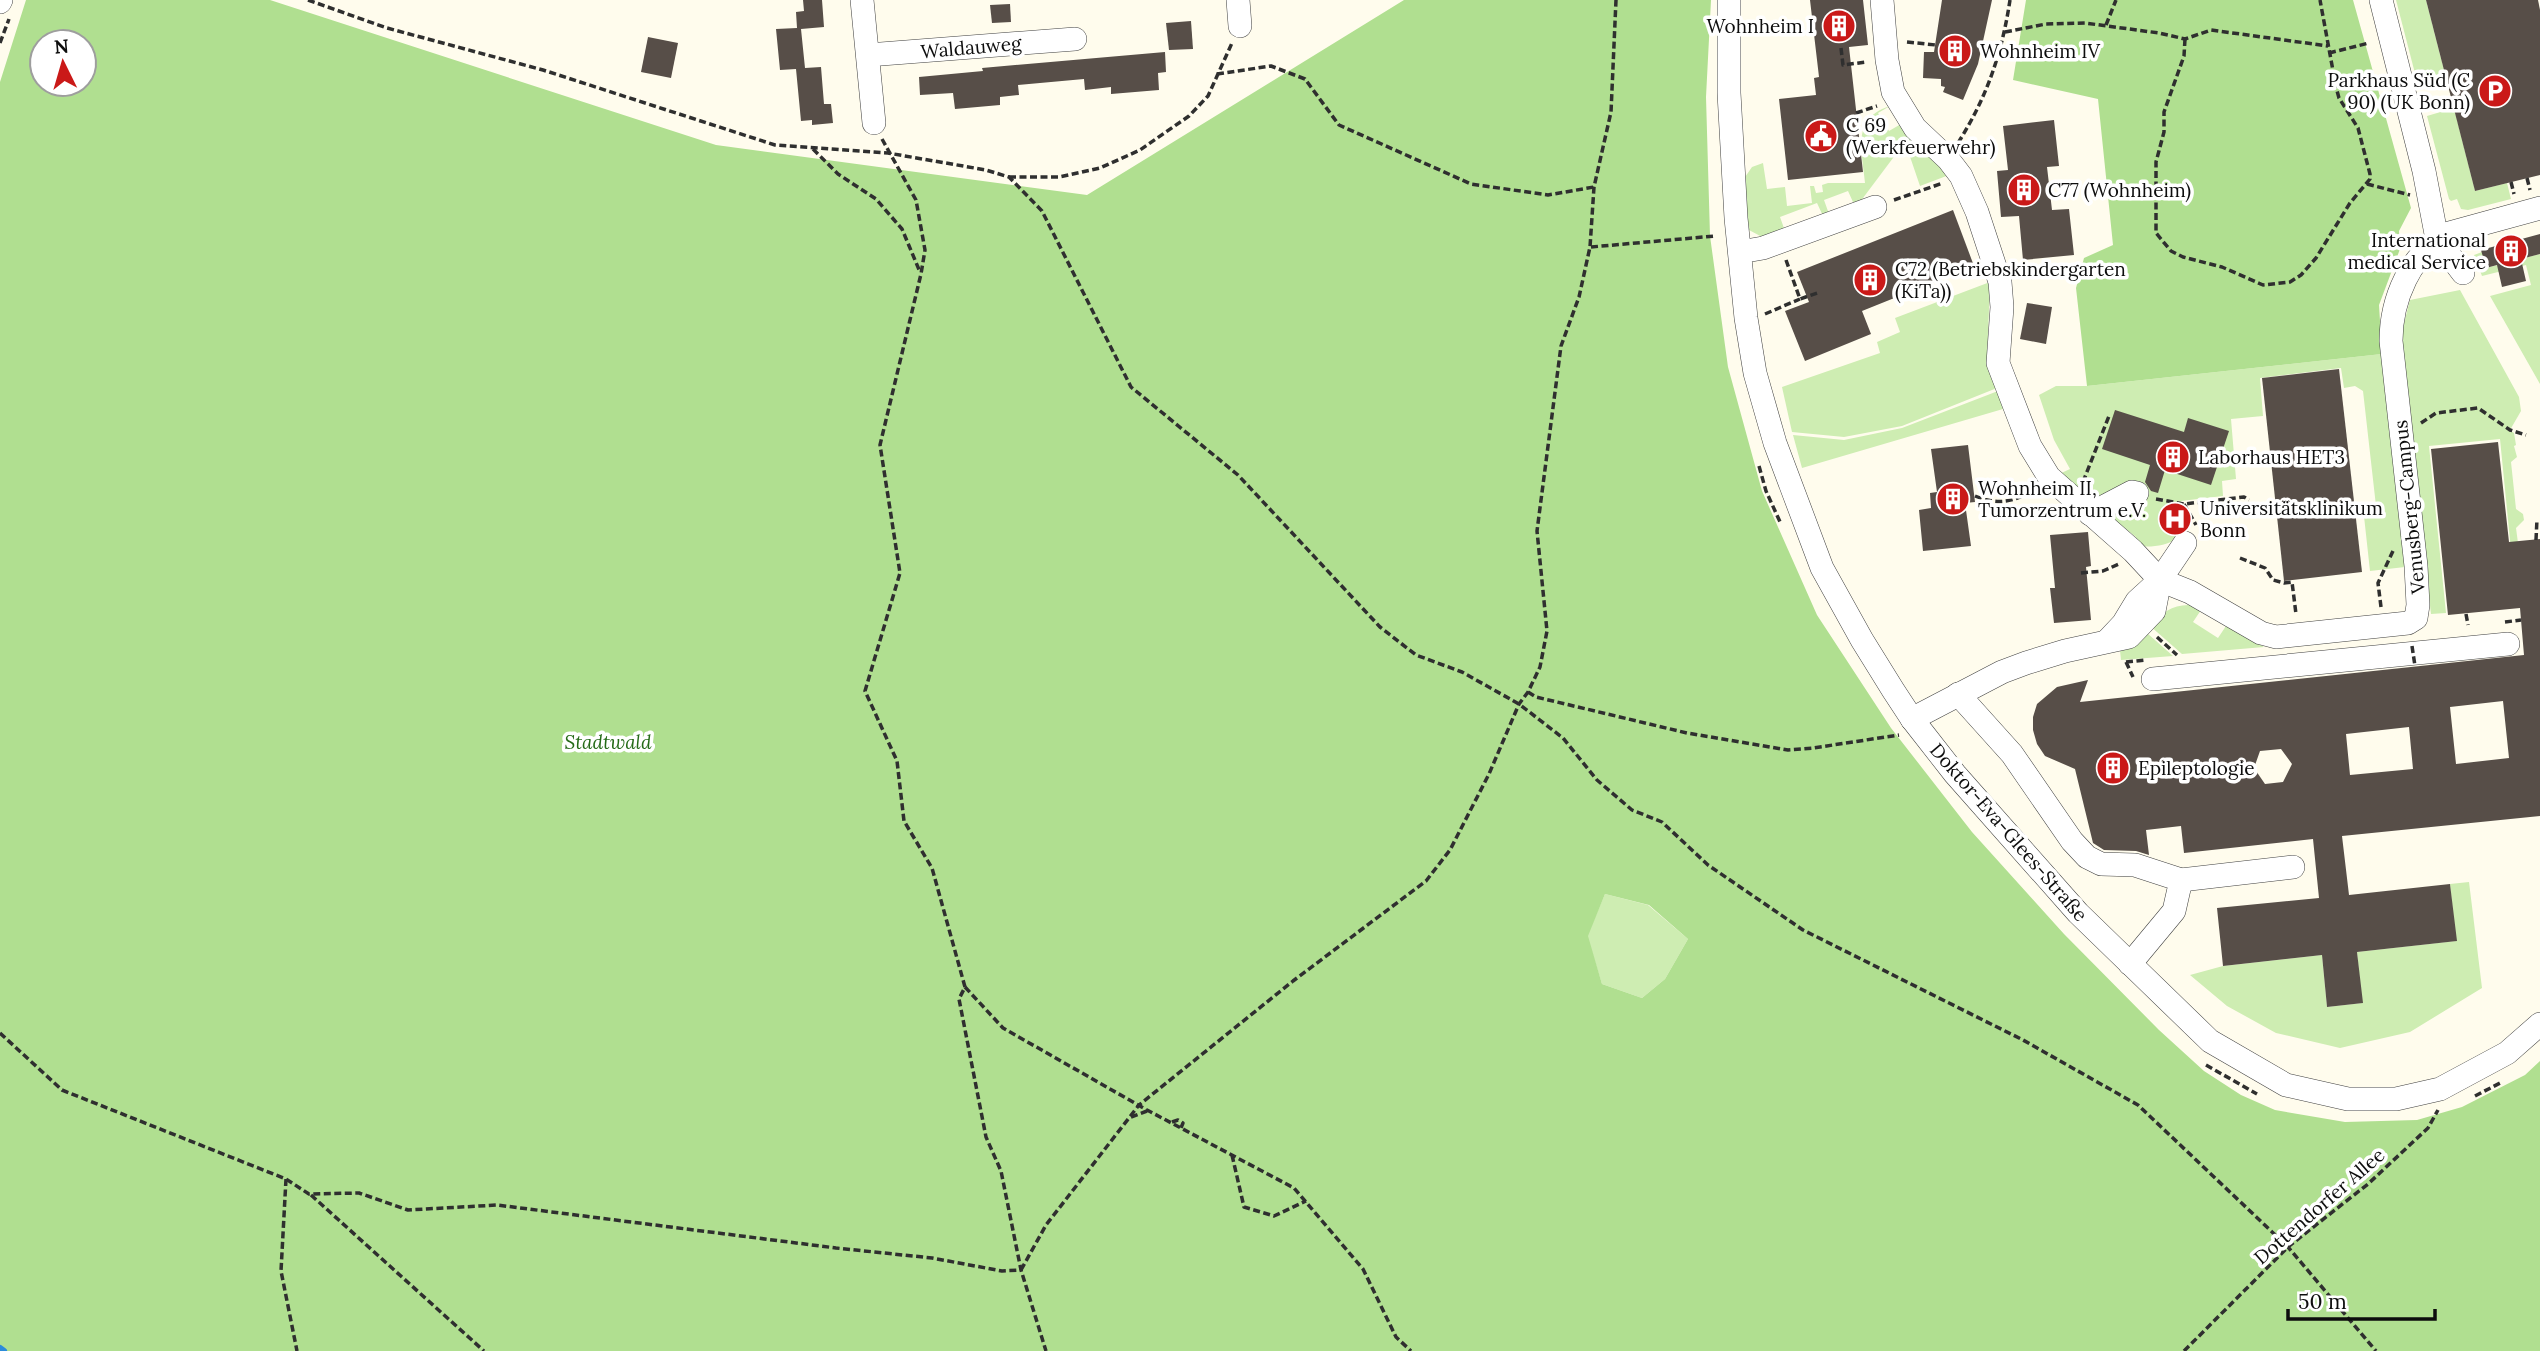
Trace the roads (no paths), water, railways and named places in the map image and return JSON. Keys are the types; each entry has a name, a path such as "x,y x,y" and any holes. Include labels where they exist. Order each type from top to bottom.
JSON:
{"street":[{"path":"862,0 874,123"},
{"path":"1238,0 1240,26"},
{"name":"Doktor-Eva-Glees-Straße","path":"1729,0 1729,93 1740,251 1746,318 1755,373 1775,443 1822,568 1903,722 1981,804 2078,913 2210,1041 2286,1085 2348,1100 2396,1099 2440,1089 2507,1054 2540,1024"},
{"path":"1882,0 1887,60 1893,92 1915,128 1955,168 1977,212 2000,282 2002,307 1998,363 2030,446 2049,477 2133,551 2160,580"},
{"path":"2381,0 2424,171 2437,239 2463,273"},
{"name":"Waldauweg","path":"868,55 1075,39"},
{"path":"1740,251 1763,248 1875,207"},
{"path":"2437,239 2459,230 2540,208"},
{"name":"Venusberg-Campus","path":"2160,580 2190,592 2261,634 2276,637 2384,626 2415,620 2418,613 2416,566 2390,341 2391,320 2399,292 2414,265 2437,239"},
{"path":"2083,507 2132,492 2142,495"},
{"path":"1903,722 2026,663 2129,637 2154,611 2160,580 2191,535"},
{"path":"2153,679 2508,644"},
{"path":"1958,694 2012,754 2072,841 2087,858 2101,864 2135,865 2181,880 2294,867"},
{"path":"2130,964 2174,911 2181,880"}],"waterway":[{"path":"0,1348 4,1351"}],"place":[{"name":"Wohnheim I","path":"1839,26"},
{"name":"Wohnheim IV","path":"1955,51"},
{"name":"Parkhaus Süd (C 90) (UK Bonn)","path":"2495,91"},
{"name":"C 69 (Werkfeuerwehr)","path":"1821,136"},
{"name":"C77 (Wohnheim)","path":"2024,190"},
{"name":"International medical Service","path":"2511,251"},
{"name":"C72 (Betriebskindergarten (KiTa))","path":"1870,280"},
{"name":"Laborhaus HET3","path":"2173,457"},
{"name":"Wohnheim II, Tumorzentrum e.V.","path":"1953,499"},
{"name":"Universitätsklinikum Bonn","path":"2175,519"},
{"name":"Epileptologie","path":"2113,768"}],"park label":[{"name":"Stadtwald","path":"608,742"}]}
